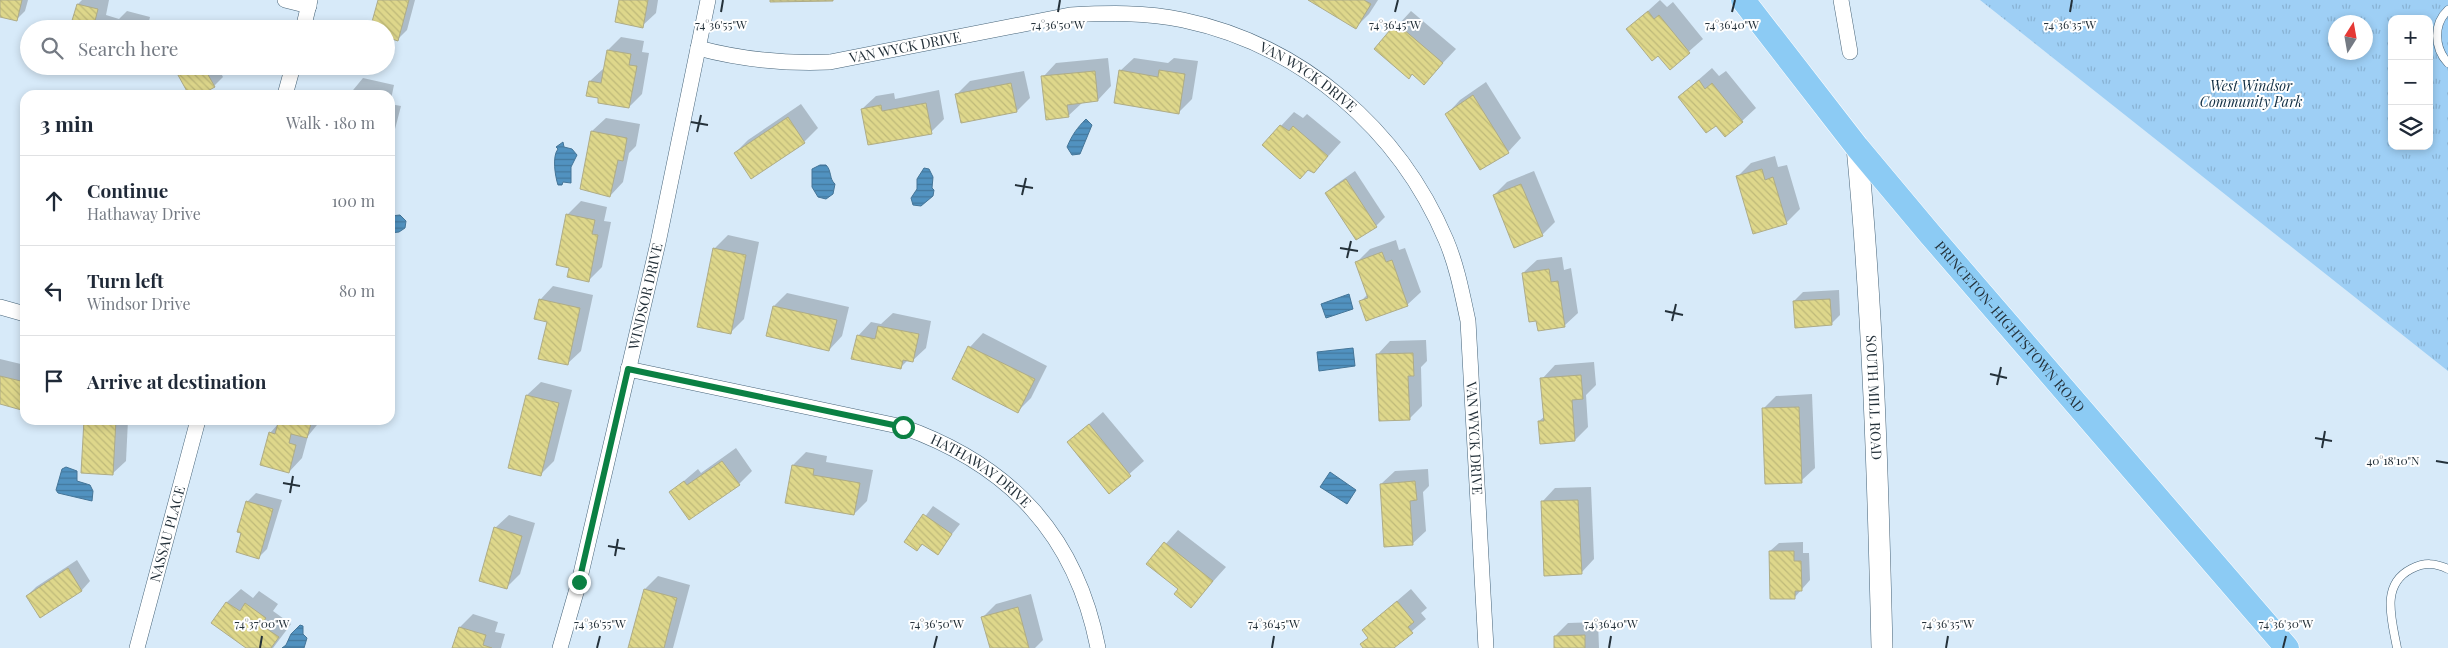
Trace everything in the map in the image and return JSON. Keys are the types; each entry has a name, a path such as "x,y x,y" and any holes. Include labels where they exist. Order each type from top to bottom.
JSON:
{"main road":[{"name":"PRINCETON-HIGHTSTOWN ROAD","path":"1743,0 1857,147 2287,648"},
{"name":"SOUTH MILL ROAD","path":"1857,147 1866,243 1880,548 1882,648"}],"street":[{"path":"285,0 309,3 305,20"},
{"name":"WINDSOR DRIVE","path":"560,648 579,582 660,233 708,0"},
{"path":"1841,0 1850,52"},
{"name":"VAN WYCK DRIVE","path":"698,48 754,61 792,64 830,62 1070,15 1108,13 1145,15 1183,20 1255,43 1288,60 1325,84 1350,104 1381,135 1408,170 1435,216 1447,242 1460,284 1468,321 1486,648"},
{"path":"287,90 291,75"},
{"path":"0,308 20,313"},
{"name":"HATHAWAY DRIVE","path":"628,369 903,427 934,438 968,456 1000,478 1025,501 1063,550 1080,584 1093,621 1098,648"},
{"name":"NASSAU PLACE","path":"137,648 197,425"}],"lane":[{"path":"2448,10 2441,18 2437,36 2441,53 2448,63"},
{"path":"2397,648 2390,602 2391,590 2397,580 2404,572 2422,564 2434,564 2448,569"}],"green space":[{"name":"West Windsor Community Park","path":"1980,0 2448,0 2448,371"}],"shaded area":[{"path":"1086,119 1092,125 1080,154 1072,155 1067,147 1075,132"},
{"path":"563,142 564,147 572,149 577,155 571,167 571,183 563,182 562,185 558,185 555,166 555,156 558,149 556,147"},
{"path":"820,165 828,167 835,184 833,194 826,199 818,197 812,187 812,169"},
{"path":"924,168 929,169 933,177 933,196 921,206 913,205 911,198 917,189 917,179"},
{"path":"400,215 406,221 405,228 399,232 395,232 395,216"},
{"path":"1349,294 1353,309 1326,318 1321,304"},
{"path":"1353,348 1355,366 1319,371 1317,352"},
{"path":"66,467 77,471 77,481 90,485 93,491 92,501 58,493 56,490 62,469"},
{"path":"1330,472 1356,490 1347,504 1320,487"},
{"path":"300,625 303,626 303,634 307,638 304,648 282,648 286,645 291,634"}],"building":[{"path":"0,0 22,0 17,21 0,17"},
{"path":"378,0 409,0 398,41 395,40 395,20 372,20"},
{"path":"619,0 648,0 643,28 615,22"},
{"path":"770,0 833,0 833,1 770,2"},
{"path":"1308,0 1364,0 1371,4 1356,29"},
{"path":"77,4 98,9 95,20 72,20"},
{"path":"1648,11 1654,19 1659,15 1690,53 1670,70 1658,56 1652,61 1626,29"},
{"path":"1396,23 1443,63 1424,85 1412,74 1409,79 1374,49"},
{"path":"607,50 631,54 629,65 637,66 629,108 598,103 598,98 586,96 589,81 601,83"},
{"path":"1119,70 1158,77 1159,70 1185,74 1179,114 1114,103"},
{"path":"1095,71 1098,101 1067,105 1069,117 1046,120 1041,76"},
{"path":"178,75 208,75 215,87 209,90 186,90"},
{"path":"1699,80 1705,89 1712,83 1743,122 1725,137 1716,126 1706,133 1678,97"},
{"path":"1011,83 1017,112 961,123 955,94"},
{"path":"1473,95 1509,153 1480,170 1445,114"},
{"path":"926,103 932,134 868,145 861,109 881,105 882,111"},
{"path":"788,117 805,143 751,179 734,153"},
{"path":"1280,125 1289,131 1293,126 1328,156 1314,173 1308,170 1300,179 1262,145"},
{"path":"591,131 627,138 623,161 618,160 610,197 580,189"},
{"path":"1762,169 1765,180 1773,177 1787,224 1753,234 1736,176"},
{"path":"1346,179 1377,227 1356,240 1325,193"},
{"path":"1521,184 1543,236 1514,248 1493,195"},
{"path":"566,214 595,220 592,234 598,235 589,282 567,277 569,268 556,265"},
{"path":"713,248 746,255 731,334 697,327"},
{"path":"1382,252 1386,262 1392,260 1408,306 1366,321 1359,301 1368,298 1355,262"},
{"path":"1549,269 1551,282 1558,281 1565,327 1538,331 1536,321 1529,322 1522,273"},
{"path":"539,299 580,308 568,365 538,359 547,322 534,319"},
{"path":"1830,299 1832,325 1795,328 1793,301"},
{"path":"773,306 837,320 829,351 766,336"},
{"path":"878,326 919,334 913,362 903,360 901,369 851,359 857,335 875,339"},
{"path":"968,346 1035,379 1018,413 952,379"},
{"path":"1413,353 1414,376 1408,376 1410,420 1379,421 1376,354"},
{"path":"1581,375 1583,399 1572,400 1575,441 1540,444 1538,421 1544,421 1540,378"},
{"path":"0,376 20,381 20,410 0,404"},
{"path":"526,395 559,403 541,476 508,468"},
{"path":"1799,407 1802,483 1765,484 1762,408"},
{"path":"1089,424 1131,476 1109,494 1067,442"},
{"path":"84,425 116,425 113,475 81,473"},
{"path":"277,425 311,425 307,438 291,434 289,443 296,445 289,473 260,465 269,432 275,434"},
{"path":"722,461 740,485 689,520 669,492 684,481 687,485"},
{"path":"792,465 814,469 813,475 860,483 854,515 785,503"},
{"path":"1415,481 1417,500 1410,501 1413,545 1384,547 1380,484"},
{"path":"1578,500 1582,574 1544,576 1541,501"},
{"path":"246,501 273,509 259,559 236,552 241,533 237,532"},
{"path":"923,514 952,534 938,555 922,544 917,551 904,542"},
{"path":"494,527 522,536 507,589 479,581"},
{"path":"1164,542 1213,581 1191,608 1174,594 1178,589 1146,564"},
{"path":"1769,551 1794,551 1794,561 1801,561 1802,591 1795,591 1795,599 1770,599"},
{"path":"68,568 82,591 40,618 26,596"},
{"path":"644,589 677,598 664,648 628,648"},
{"path":"1397,601 1414,622 1408,627 1413,633 1394,648 1363,648 1360,644 1368,638 1362,630"},
{"path":"226,602 240,611 245,603 266,618 261,625 279,637 271,648 246,648 211,623"},
{"path":"1018,607 1029,648 990,648 981,617"},
{"path":"459,627 486,635 483,645 492,648 452,648"},
{"path":"1585,635 1585,648 1554,648 1554,636"}],"route":[{"path":"579,582 628,369 903,427"}]}
